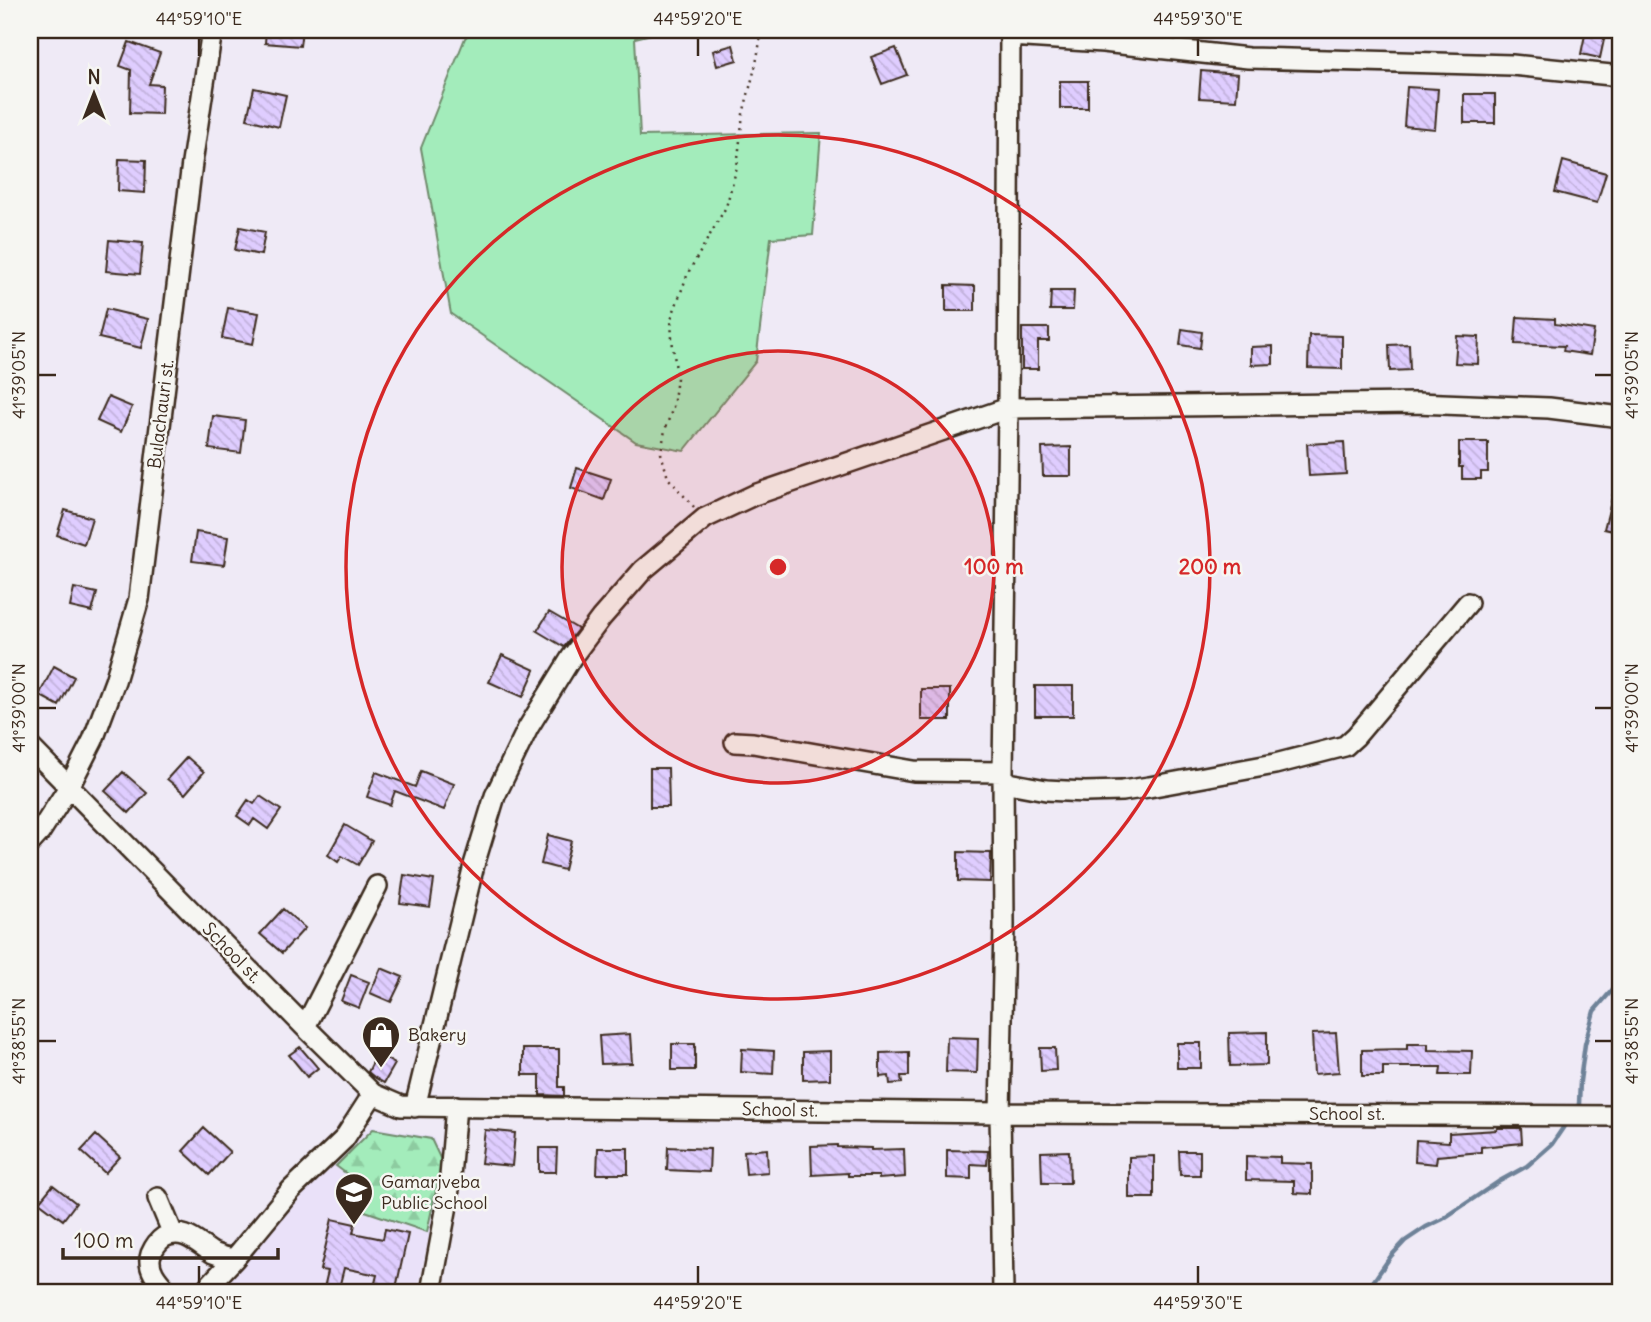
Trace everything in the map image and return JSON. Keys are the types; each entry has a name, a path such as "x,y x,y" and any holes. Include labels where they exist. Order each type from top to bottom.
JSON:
{"street":[{"name":"Bulachauri st.","path":"30,843 69,786 93,740 115,681 139,599 192,163 212,30"},
{"path":"1003,1292 1000,1113 1004,925 1010,33 1248,58 1512,65 1621,76"},
{"path":"415,1107 474,865 495,796 523,740 571,658 601,618 643,570 705,518 754,495 1008,408 1416,403 1549,408 1621,417"},
{"path":"735,742 914,771 1003,777 1046,790 1085,792 1149,788 1275,764 1345,746 1468,603"},
{"name":"School st.","path":"30,747 373,1094 401,1106 1621,1116"},
{"path":"305,1027 377,886"},
{"path":"203,1292 291,1190 344,1139 373,1094"},
{"path":"431,1292 448,1200 456,1106"},
{"path":"158,1198 173,1234"},
{"path":"168,1292 153,1274 150,1260 158,1242 166,1236 183,1234 215,1254 234,1259"}],"path":[{"path":"705,518 668,478 661,453 673,407 677,378 671,319 688,273 726,207 737,167 743,114 762,30"}],"shaded area":[{"name":"Gamarjveba Public School","path":"371,1126 433,1137 445,1160 417,1292 217,1292 338,1156"}],"green space":[{"path":"472,30 668,30 635,38 640,136 821,133 813,235 771,238 756,361 684,451 636,442 451,314 421,148 465,38"},
{"path":"373,1129 431,1139 442,1162 427,1232 362,1210 368,1190 336,1166"}],"building":[{"path":"266,30 302,30 300,46 265,43"},
{"path":"1586,30 1606,30 1600,58 1581,54"},
{"path":"129,42 160,53 149,84 162,85 161,114 130,113 131,70 120,66"},
{"path":"733,45 737,60 717,66 713,51"},
{"path":"896,48 907,75 882,84 871,57"},
{"path":"1201,71 1238,74 1236,100 1199,98"},
{"path":"1060,81 1088,81 1088,108 1060,108"},
{"path":"1407,87 1438,89 1435,129 1404,126"},
{"path":"254,88 286,95 279,127 247,119"},
{"path":"1464,94 1495,94 1495,123 1464,123"},
{"path":"119,159 146,160 145,193 118,191"},
{"path":"1563,161 1606,173 1597,203 1555,192"},
{"path":"240,227 265,232 261,255 235,250"},
{"path":"109,240 143,243 140,274 106,271"},
{"path":"946,285 975,286 975,311 946,311"},
{"path":"1051,291 1074,291 1073,310 1050,310"},
{"path":"228,308 259,313 253,344 222,338"},
{"path":"106,309 148,319 141,348 99,338"},
{"path":"1517,317 1555,319 1555,324 1594,330 1590,355 1563,351 1564,346 1515,344"},
{"path":"1022,328 1049,328 1049,341 1038,341 1038,369 1022,369"},
{"path":"1182,329 1202,332 1200,348 1180,345"},
{"path":"1309,335 1342,336 1342,369 1308,368"},
{"path":"1457,336 1479,337 1478,364 1455,363"},
{"path":"1409,344 1410,370 1390,371 1389,345"},
{"path":"1273,346 1273,364 1251,365 1251,347"},
{"path":"108,397 132,407 121,432 97,421"},
{"path":"213,416 245,420 241,453 209,449"},
{"path":"1344,442 1346,474 1309,476 1307,444"},
{"path":"1459,442 1488,442 1488,472 1481,472 1481,479 1462,479"},
{"path":"1071,447 1071,476 1043,476 1042,448"},
{"path":"577,468 611,479 604,500 571,488"},
{"path":"1617,478 1621,479 1621,533 1604,529"},
{"path":"65,510 92,518 84,544 57,535"},
{"path":"196,532 228,537 224,565 192,561"},
{"path":"74,588 97,593 92,612 70,607"},
{"path":"549,612 578,629 564,647 537,631"},
{"path":"502,655 535,670 523,697 489,682"},
{"path":"54,666 74,677 59,706 39,695"},
{"path":"1035,686 1073,686 1073,716 1035,716"},
{"path":"921,689 950,689 950,720 921,720"},
{"path":"187,757 204,772 185,794 167,779"},
{"path":"650,768 668,768 669,807 650,807"},
{"path":"421,771 454,784 444,810 395,791 390,805 367,797 376,772 415,787"},
{"path":"123,772 147,793 129,813 105,791"},
{"path":"260,796 281,810 268,829 254,819 250,825 237,816 248,800 254,804"},
{"path":"345,825 372,841 358,865 342,856 338,862 328,855"},
{"path":"548,835 571,841 564,870 541,864"},
{"path":"958,852 991,853 990,882 958,881"},
{"path":"404,875 434,880 430,907 400,903"},
{"path":"283,909 305,928 282,953 260,934"},
{"path":"381,968 403,977 391,1002 370,993"},
{"path":"351,975 369,982 359,1008 341,1001"},
{"path":"1267,1032 1267,1065 1230,1066 1229,1033"},
{"path":"1336,1033 1339,1072 1314,1074 1312,1034"},
{"path":"630,1034 632,1063 601,1064 599,1036"},
{"path":"947,1037 978,1038 977,1073 946,1072"},
{"path":"1177,1043 1201,1043 1201,1068 1177,1068"},
{"path":"672,1044 695,1044 695,1070 672,1070"},
{"path":"1407,1044 1428,1044 1428,1050 1472,1051 1471,1075 1440,1075 1441,1067 1383,1067 1383,1076 1362,1076 1362,1050 1407,1049"},
{"path":"300,1047 318,1068 307,1077 289,1055"},
{"path":"1040,1048 1055,1048 1056,1070 1041,1071"},
{"path":"523,1049 559,1049 559,1087 564,1087 564,1096 540,1095 540,1075 523,1075"},
{"path":"742,1049 774,1051 773,1074 741,1072"},
{"path":"830,1051 830,1079 803,1080 803,1052"},
{"path":"909,1052 909,1076 901,1076 902,1083 890,1084 889,1076 880,1077 880,1053"},
{"name":"Bakery","path":"377,1054 395,1064 384,1083 368,1072"},
{"path":"204,1128 230,1152 209,1175 183,1151"},
{"path":"1521,1128 1522,1143 1481,1147 1481,1152 1437,1156 1436,1164 1415,1162 1416,1140 1449,1142 1449,1133"},
{"path":"485,1130 515,1133 512,1166 481,1163"},
{"path":"96,1135 120,1157 105,1173 81,1151"},
{"path":"837,1145 871,1150 904,1149 905,1177 879,1179 879,1176 848,1176 848,1173 812,1175 811,1146"},
{"path":"668,1147 710,1149 709,1172 667,1170"},
{"path":"539,1148 557,1148 556,1172 539,1172"},
{"path":"598,1148 628,1148 628,1174 597,1174"},
{"path":"767,1149 768,1172 746,1174 744,1151"},
{"path":"947,1150 988,1151 987,1165 971,1164 971,1179 947,1178"},
{"path":"1069,1151 1070,1183 1042,1183 1041,1152"},
{"path":"1179,1151 1200,1151 1200,1175 1180,1175"},
{"path":"1154,1156 1154,1198 1129,1198 1129,1157"},
{"path":"1246,1156 1280,1157 1280,1163 1312,1164 1312,1194 1294,1193 1294,1181 1246,1180"},
{"path":"53,1185 76,1203 63,1220 39,1202"},
{"path":"332,1219 355,1224 353,1233 383,1239 385,1229 408,1234 396,1288 375,1283 377,1275 344,1268 338,1292 323,1292 328,1271 320,1270"}],"waterway":[{"path":"1576,1109 1579,1104 1585,1044 1594,1011 1621,980"},
{"path":"1366,1292 1405,1241 1527,1166 1552,1144 1567,1122"}],"place":[{"name":"Bakery","path":"381,1069"},
{"name":"Gamarjveba Public School","path":"354,1226"}]}
